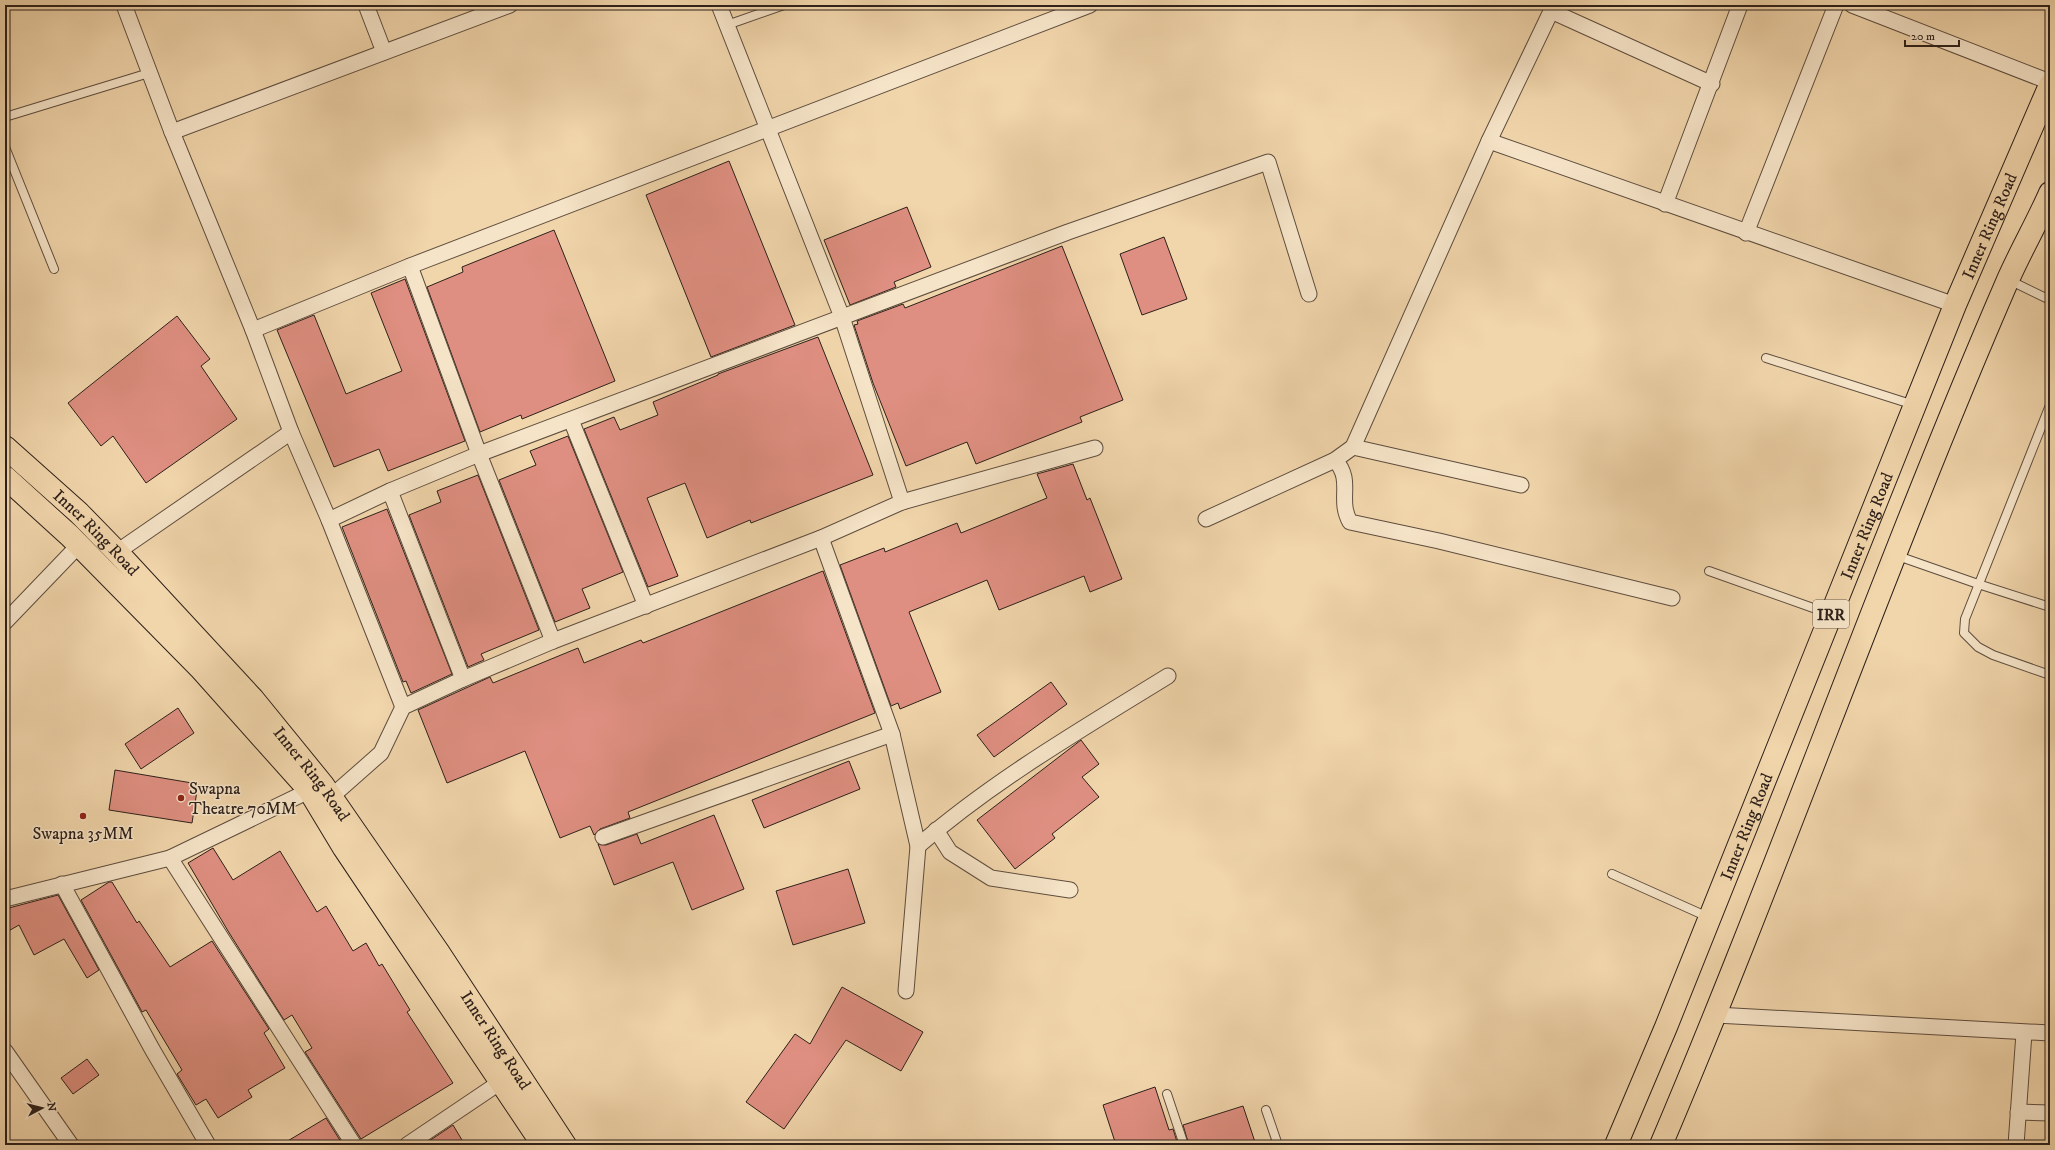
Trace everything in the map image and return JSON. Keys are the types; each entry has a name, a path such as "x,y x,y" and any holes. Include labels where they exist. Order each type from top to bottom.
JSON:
{"main road":[{"name":"Inner Ring Road","path":"1616,1145 1710,918 1956,305 2050,85"},
{"name":"IRR","path":"1661,1145 1716,1015 1895,555 2008,280 2045,217 2050,193"},
{"name":"Inner Ring Road","path":"5,447 79,513 118,552 253,699 439,953 565,1145"},
{"name":"Inner Ring Road","path":"5,477 79,545 321,791 344,848 481,1053 502,1081 543,1145"}],"street":[{"path":"124,5 172,132 253,330 291,432 403,707"},
{"path":"366,5 384,52"},
{"path":"172,132 510,5"},
{"path":"719,5 842,317 902,502"},
{"path":"253,330 410,266 768,130 1090,5"},
{"path":"1665,204 1712,84 1740,5"},
{"path":"1746,233 1836,5"},
{"path":"1852,5 2050,82"},
{"path":"1206,519 1336,460 1353,447 1489,141 1553,8 1712,84"},
{"path":"1489,141 1746,233 1956,305"},
{"path":"328,520 390,491 479,454 1068,232 1268,162 1309,294"},
{"path":"410,266 479,454 553,641"},
{"path":"572,420 646,606"},
{"path":"118,552 291,432"},
{"path":"1353,447 1521,485"},
{"path":"5,899 170,858 321,791 381,753 403,707 463,679 553,641 821,538 902,502 1096,448"},
{"path":"1336,460 1343,468 1345,479 1345,513 1350,522 1439,541 1672,598"},
{"path":"390,491 463,679"},
{"path":"821,538 892,734 918,846 906,991"},
{"path":"5,622 79,545"},
{"path":"918,846 936,830 1042,754 1168,676"},
{"path":"603,838 892,734"},
{"path":"936,830 950,852 991,878 1070,890"},
{"path":"170,858 354,1145"},
{"path":"62,884 152,1049 208,1145"},
{"path":"1716,1015 2024,1033 2050,1033"},
{"path":"2016,1145 2024,1033"},
{"path":"5,1051 71,1145"},
{"path":"407,1145 502,1081"},
{"path":"2018,1112 2050,1113"}],"lane":[{"path":"727,24 784,5"},
{"path":"5,117 149,73"},
{"path":"5,147 54,268"},
{"path":"2008,280 2050,300"},
{"path":"1766,358 1915,406"},
{"path":"2050,405 1978,584 1965,619 1964,633 1978,647 1993,655 2050,675"},
{"path":"1895,555 2050,607"},
{"path":"1709,571 1831,615"},
{"path":"1612,874 1710,918"},
{"path":"1167,1094 1184,1145"},
{"path":"1266,1110 1278,1145"}],"building":[{"path":"729,161 795,325 711,357 646,195"},
{"path":"907,207 931,267 894,282 896,287 850,305 824,240"},
{"path":"554,230 615,381 522,419 521,415 480,432 427,287 463,272 462,267"},
{"path":"1164,237 1187,299 1142,315 1120,254"},
{"path":"1062,246 1123,400 1080,417 1082,422 976,464 967,442 906,466 873,383 854,325 858,324 857,321 903,304 905,308"},
{"path":"405,279 465,441 388,471 379,449 334,467 277,330 314,315 346,394 402,371 371,293"},
{"path":"177,316 210,359 201,366 237,419 146,483 113,436 101,446 68,403"},
{"path":"818,337 873,475 751,523 750,520 707,538 685,483 647,498 678,576 648,587 584,429 614,417 620,430 658,415 653,402 718,374"},
{"path":"568,436 623,572 582,589 590,608 555,622 499,480 536,465 530,451"},
{"path":"1073,464 1087,500 1090,498 1122,579 1090,592 1084,576 999,610 987,580 909,612 941,692 900,709 898,703 891,706 840,565 884,548 885,552 957,523 961,533 1047,498 1037,474"},
{"path":"478,475 539,630 481,654 484,660 468,667 409,515 441,502 437,491"},
{"path":"387,509 452,674 411,693 406,681 403,682 342,527"},
{"path":"823,571 875,713 628,812 630,818 600,829 594,835 590,826 560,838 525,751 447,783 418,710 490,677 493,683 578,648 584,663 641,640 643,643"},
{"path":"1051,682 1067,704 994,757 977,735"},
{"path":"178,708 194,733 141,769 125,744"},
{"path":"1081,740 1099,764 1082,777 1099,797 1052,834 1055,838 1015,869 977,820"},
{"path":"849,761 860,789 764,828 752,800"},
{"path":"115,770 198,784 192,823 109,810"},
{"path":"714,815 744,889 692,910 673,862 614,885 598,844 606,845 637,834 641,844"},
{"path":"213,848 233,880 280,851 317,912 326,906 353,951 366,943 379,966 382,964 410,1010 407,1012 453,1083 361,1139 305,1052 312,1048 292,1015 284,1020 228,931 188,863"},
{"path":"848,869 865,923 793,945 776,891"},
{"path":"109,882 112,882 137,923 139,921 170,967 212,941 269,1029 264,1033 285,1068 248,1090 252,1097 218,1118 206,1099 196,1105 177,1074 182,1070 146,1010 142,1012 81,900"},
{"path":"58,895 99,970 87,978 64,939 34,955 19,925 5,933 5,909"},
{"path":"842,987 923,1032 901,1071 846,1040 784,1129 746,1102 795,1034 810,1044"},
{"path":"87,1059 99,1075 73,1094 61,1078"},
{"path":"1155,1087 1169,1130 1173,1129 1178,1145 1116,1145 1103,1105"},
{"path":"1243,1106 1256,1145 1189,1145 1183,1125"},
{"path":"326,1118 343,1145 281,1145"},
{"path":"453,1125 465,1145 423,1145"}],"place":[{"name":"Swapna Theatre 70MM","path":"181,798"},
{"name":"Swapna 35MM","path":"83,816"}]}
